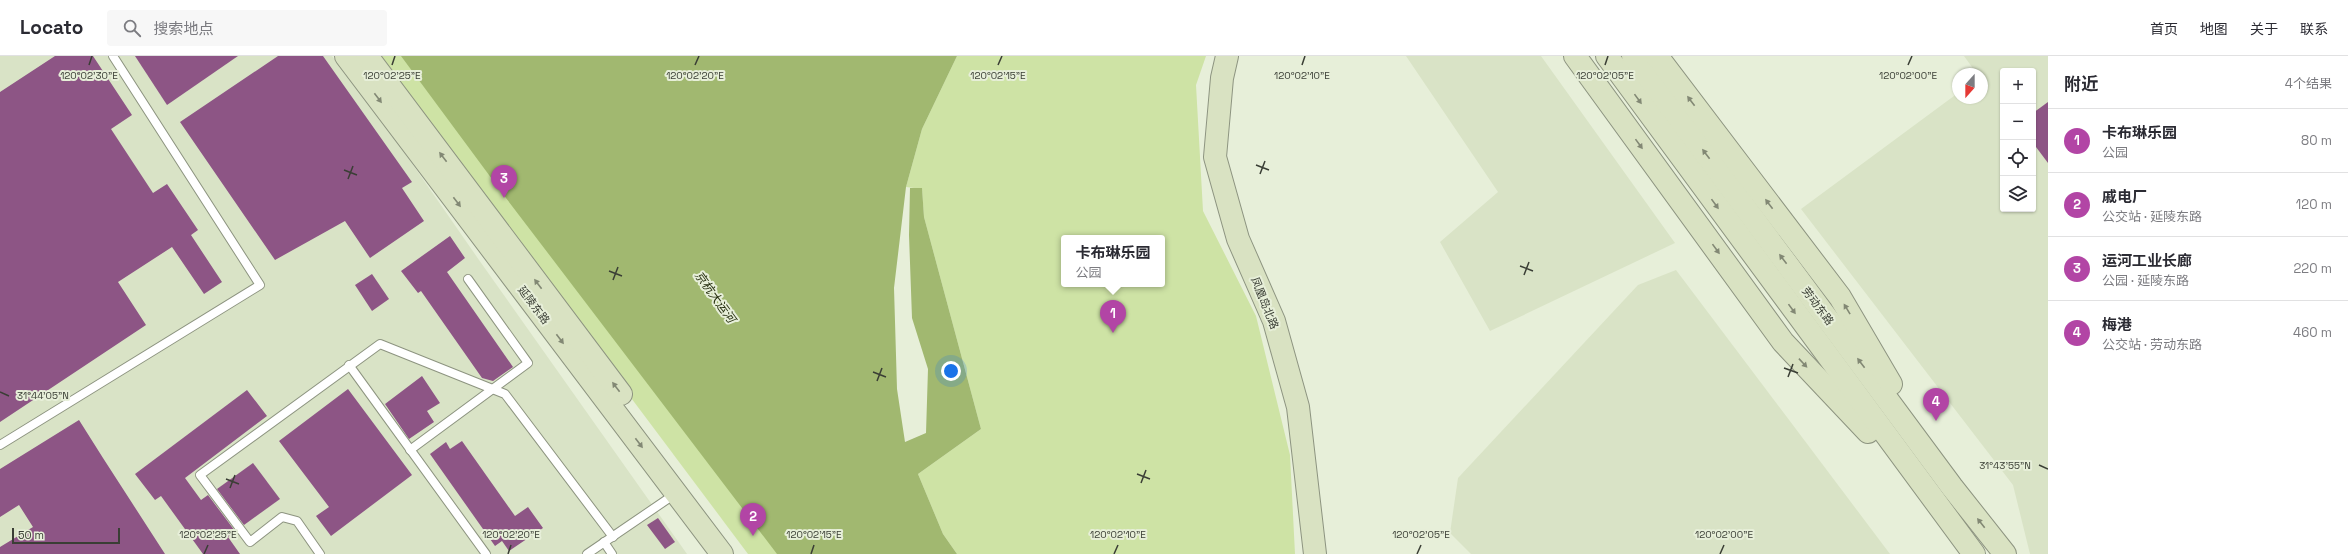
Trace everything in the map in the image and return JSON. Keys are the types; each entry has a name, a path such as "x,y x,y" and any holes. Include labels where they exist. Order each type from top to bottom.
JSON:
{"main road":[{"name":"延陵东路","path":"346,56 678,493 722,554"},
{"name":"延陵东路","path":"367,56 739,554"},
{"name":"凤凰岛北路","path":"1228,56 1222,78 1215,157 1238,239 1274,321 1298,407 1315,554"},
{"path":"1575,56 1783,342 1933,501"},
{"name":"劳动东路","path":"1607,56 1933,501 1974,554"},
{"name":"劳动东路","path":"1633,56 1952,487 2004,554"},
{"path":"1657,56 1840,297 1952,487"}],"lane":[{"path":"0,445 260,285 113,56"},
{"path":"410,450 528,363 468,279"},
{"path":"320,554 297,521 282,517 250,542 200,476 349,365 380,344 505,394 613,537"},
{"path":"349,365 486,554"},
{"path":"587,554 678,493"},
{"path":"604,542 612,554"}],"shaded area":[{"path":"0,56 332,56 402,149 687,554 0,554"},
{"path":"375,56 421,56 784,554 748,554"},
{"path":"957,56 1206,56 1196,85 1203,211 1256,316 1290,455 1295,554 957,554 943,534 918,474 981,429 924,217 922,189 906,187 922,129"},
{"path":"1406,56 1541,56 1675,243 1490,331 1440,242 1498,192"},
{"path":"1964,56 2048,56 2048,554 2030,554 2013,485 1801,209 1952,97 1952,104 1988,104 1988,68 1973,68"},
{"path":"1676,270 1890,554 1471,554 1450,533 1458,478 1638,285"}],"water":[{"name":"京杭大运河","path":"401,56 957,56 922,129 906,187 894,288 897,389 905,442 926,433 928,369 912,318 909,235 910,188 922,188 924,217 981,429 918,474 943,534 957,554 777,554 506,198"}],"building":[{"path":"55,56 93,56 132,115 111,129 153,193 167,184 198,230 191,235 222,282 204,294 172,247 118,282 146,325 0,422 0,92"},
{"path":"135,56 238,56 167,105"},
{"path":"278,56 323,56 412,182 402,188 424,221 370,258 345,221 275,260 180,122"},
{"path":"2048,102 2048,163 2036,147 2036,111"},
{"path":"450,236 465,258 447,272 513,367 493,381 482,378 421,291 418,293 401,271"},
{"path":"372,274 389,299 372,311 355,285"},
{"path":"422,376 440,403 427,411 434,422 409,439 385,404"},
{"path":"348,389 412,475 331,536 316,516 329,507 279,441"},
{"path":"247,390 267,416 185,478 201,500 208,495 235,531 228,537 240,554 203,554 161,496 155,500 135,474"},
{"path":"79,420 165,554 0,554 0,547 33,527 19,505 0,517 0,469"},
{"path":"462,441 515,516 528,507 543,528 509,551 502,541 495,546 430,454 446,442 450,449"},
{"path":"253,463 280,499 244,525 217,489"},
{"path":"658,518 675,542 665,549 647,525"}],"place":[{"name":"运河工业长廊","path":"504,198"},
{"name":"卡布琳乐园","path":"1113,333"},
{"name":"梅港","path":"1936,421"},
{"name":"戚电厂","path":"753,536"}]}
